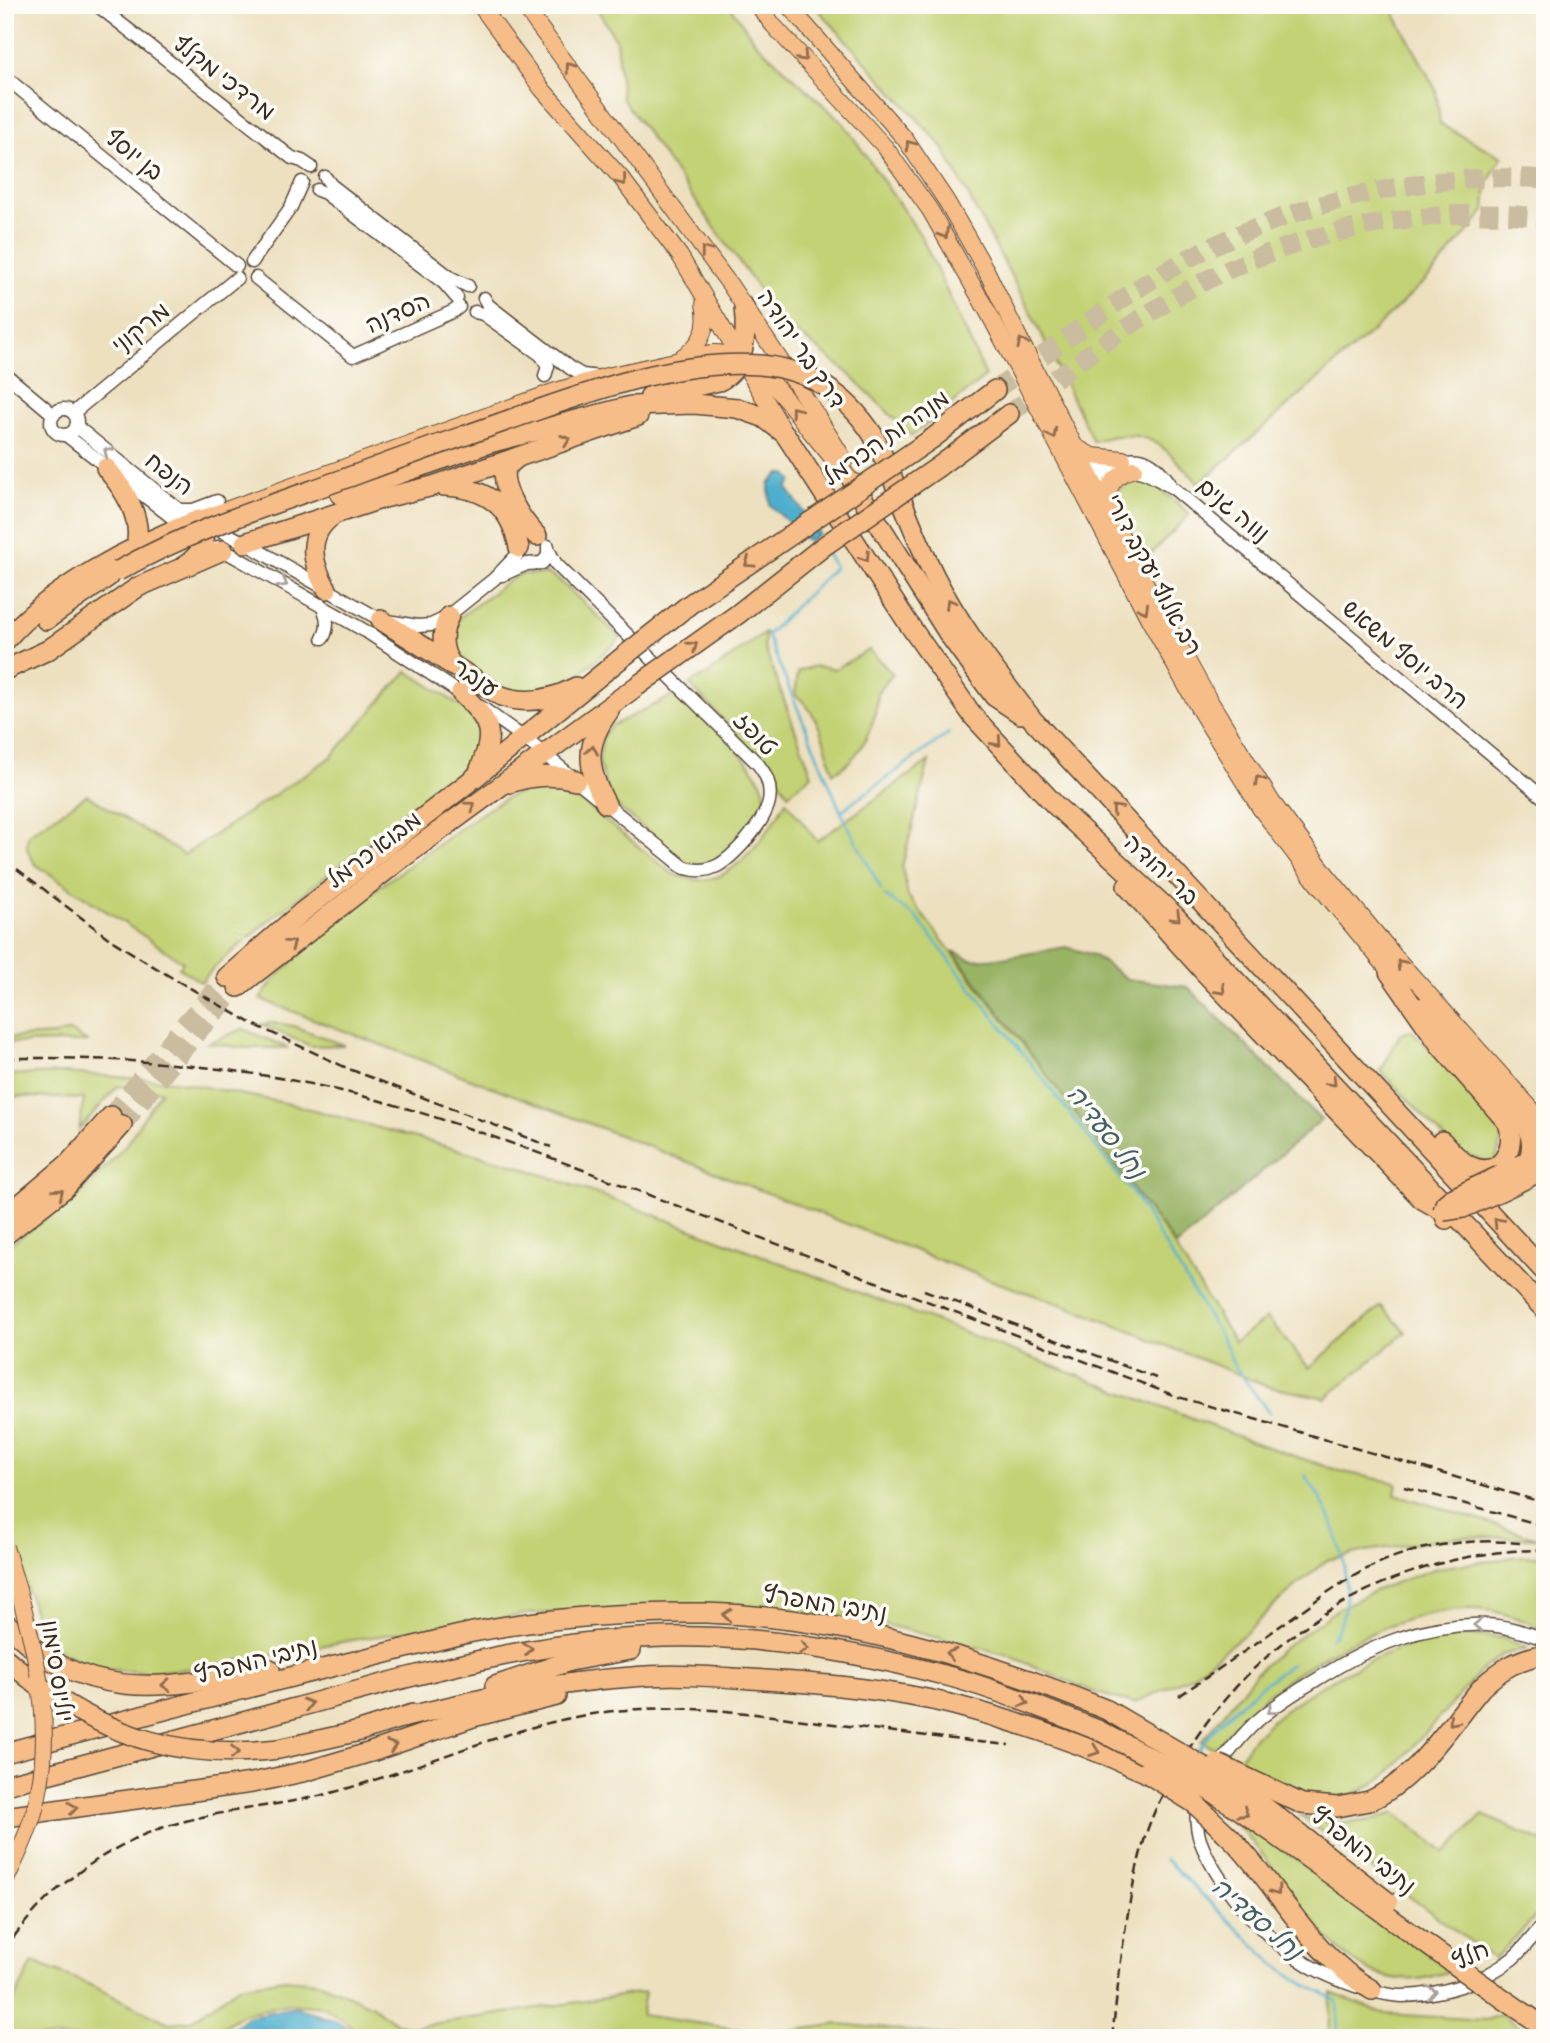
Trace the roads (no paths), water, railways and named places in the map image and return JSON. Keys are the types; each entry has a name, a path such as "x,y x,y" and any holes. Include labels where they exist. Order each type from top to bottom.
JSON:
{"highway":[{"path":"603,412 637,399 719,381 731,373 740,358 745,332 744,307"},
{"path":"5,669 147,554 229,521 594,391 699,367 763,365 790,370 828,387 846,400 860,416 873,435 948,602 987,660 1032,719"},
{"name":"מנהרות הכרמל","path":"602,673 690,604 933,438 995,390"},
{"path":"5,648 122,574 231,532 489,443 643,404 694,404 743,409 772,422 785,433"},
{"path":"244,543 384,498 432,486 646,413 694,404"},
{"name":"מבוא כרמל","path":"602,673 478,775 302,912 232,982 277,955 495,788 737,614 824,546 1009,414"},
{"name":"בר יהודה","path":"785,433 908,623 973,716 1054,804 1174,915 1545,1310"},
{"path":"384,498 420,479 470,459 489,443"},
{"path":"522,456 506,467 504,483 527,524 543,543"},
{"path":"106,467 125,493 132,509 137,533 136,547"},
{"name":"דרך בר יהודה","path":"853,483 950,636 995,695 1016,712 1032,719"},
{"path":"432,486 470,488 494,500 509,519 525,557"},
{"path":"324,597 313,549 321,525 335,514"},
{"path":"5,641 26,619 66,590 186,518 216,540 184,566 138,587 48,650 5,669"},
{"path":"5,624 40,600 66,590"},
{"path":"449,616 444,629 443,647 450,663 456,669"},
{"path":"381,620 501,696 524,701 547,699 563,695 602,673"},
{"path":"461,693 481,713 488,729 488,747 478,775"},
{"path":"606,804 594,779 590,755 597,730 618,700"},
{"name":"בר יהודה","path":"1032,719 1545,1272"},
{"path":"495,788 534,777 576,780"},
{"path":"1054,804 1206,974 1422,1199 1443,1211 1463,1208 1504,1182 1541,1164 1522,1115"},
{"path":"1247,949 1462,1161 1481,1169 1500,1164 1505,1160 1510,1148 1507,1123 1440,1045 1389,972"},
{"path":"5,1217 116,1121 65,1188 5,1235"},
{"path":"1443,1211 1447,1221 1545,1327"},
{"name":"נתיבי המפרץ","path":"5,1753 247,1687 474,1632 552,1620 625,1615 706,1614 811,1624 938,1650 1037,1682 1107,1710 1262,1805 1395,1907 1545,2016"},
{"path":"5,1622 22,1640 73,1672 112,1684 135,1686 191,1683 474,1632"},
{"name":"נתיבי המפרץ","path":"5,1785 470,1661 542,1647 633,1638 701,1637 830,1651 953,1678 1023,1701 1100,1731 1181,1774 1252,1818 1479,1984 1545,2027"},
{"path":"402,1718 569,1661 660,1646 717,1641 759,1642"},
{"path":"1107,1710 1302,1804 1337,1807 1369,1801 1390,1790 1409,1774 1495,1675 1517,1661 1545,1654"},
{"path":"5,1658 36,1684 80,1714 120,1732 146,1740 206,1751 234,1753 279,1749 332,1738 497,1694 634,1676 718,1676 821,1684 952,1705 1108,1755 1145,1772 1194,1803 1232,1839 1266,1878 1322,1952 1347,1975 1372,1990"},
{"path":"5,1817 252,1783 307,1771 472,1717 554,1697 635,1682 718,1676"},
{"path":"5,1797 264,1716"}],"main road":[{"path":"480,5 542,89 622,179 680,256 785,433"},
{"name":"דרך בר יהודה","path":"523,5 744,307 834,442 853,483"},
{"name":"רב אלוף יעקב דורי","path":"758,5 773,25 885,147 924,201 1111,517 1208,698 1272,802 1327,875 1397,959 1545,1124"},
{"name":"רב אלוף יעקב דורי","path":"788,5 925,166 987,272 1076,447 1087,479 1195,702 1260,808 1389,972 1545,1141"},
{"path":"678,359 695,346 705,329 702,292"},
{"path":"186,518 241,504 553,392 678,359 717,353 740,358 760,373 786,399 853,483"},
{"path":"1076,447 1092,456 1128,464 1109,488 1107,497 1111,517"},
{"path":"217,501 257,498"},
{"path":"216,540 224,516 241,504"},
{"name":"יוליוס סימון","path":"5,1547 27,1618 39,1671 44,1723 38,1797 21,1847 5,1882"}],"street":[{"name":"מרדכי מקלף","path":"97,5 292,158 302,160 311,167"},
{"name":"בן יוסף","path":"5,77 237,272"},
{"name":"מרדכי מקלף","path":"292,158 301,180"},
{"path":"253,262 291,207 304,171 311,167 318,168 331,185 451,278 481,290 488,305 570,368 582,375 607,376"},
{"path":"291,207 323,185 325,177"},
{"path":"301,180 306,188 325,193 444,283 466,312 483,314 541,355 548,366 545,376"},
{"path":"242,261 253,262 258,271 256,278 246,283 237,272 242,261"},
{"name":"מרקוני","path":"75,419 237,272"},
{"name":"הסדנה","path":"256,278 353,356 454,311 458,302"},
{"path":"458,302 461,290 468,286"},
{"path":"475,312 482,307 484,298"},
{"path":"5,373 54,415"},
{"path":"61,410 75,419 74,430 66,435 54,429 51,422 54,415 61,410"},
{"name":"הנפח","path":"75,419 186,518"},
{"name":"הנפח","path":"66,435 106,467 186,518"},
{"name":"נווה גנים","path":"1087,479 1122,470 1136,458 1149,461 1160,470 1173,488 1267,565"},
{"path":"186,518 193,510 217,501"},
{"path":"381,620 425,626 449,616 525,557 545,560 543,543 527,537 525,557"},
{"path":"216,540 244,543"},
{"path":"216,540 244,543"},
{"name":"ענבר","path":"216,540 324,597 381,620"},
{"name":"ענבר","path":"244,543 324,597 367,632 524,738 606,804"},
{"name":"טופז","path":"543,543 556,564 758,764 769,782 771,798 766,813 735,853 723,864 701,871 685,868 666,856 606,804"},
{"path":"525,557 568,576"},
{"name":"הרב יוסף משאש","path":"1267,565 1545,799"},
{"path":"323,638 326,630 324,597"},
{"name":"חלץ","path":"1545,1639 1501,1627 1465,1625 1421,1631 1367,1650 1298,1690 1254,1724 1233,1746 1200,1792 1196,1811 1200,1840 1221,1878 1248,1912 1276,1942 1302,1962 1336,1979 1400,1996 1445,1990 1490,1974 1514,1957 1545,1924"}],"water":[{"path":"779,474 787,474 792,481 787,488 819,534 808,541 770,505 769,484"},
{"path":"296,2007 338,2022 360,2038 222,2038 247,2017"}],"waterway":[{"name":"נחל סעדיה","path":"826,553 835,567 767,635 841,812 881,889"},
{"path":"841,811 949,733"},
{"name":"נחל סעדיה","path":"885,896 916,917 1137,1199 1228,1349 1232,1362 1269,1413"},
{"name":"נחל סעדיה","path":"1304,1474 1329,1516 1341,1551 1346,1590 1344,1608 1340,1625 1331,1638"},
{"name":"נחל סעדיה","path":"1196,1754 1227,1716 1291,1664"},
{"name":"נחל סעדיה","path":"1165,1859 1274,1964 1337,2001 1338,2038"}],"tunnel":[{"path":"995,390 1140,287 1204,251 1249,230 1346,198 1396,188 1446,181 1545,179"},
{"path":"1009,414 1152,311 1203,282 1283,248 1325,235 1414,218 1459,214 1545,218"},
{"path":"111,1116 182,1027 227,977"},
{"path":"122,1125 194,1036 238,987"}],"railway":[{"path":"5,860 111,940 253,1024 349,1069 551,1147"},
{"path":"5,1058 136,1061 222,1069 308,1083 399,1106 544,1155 1178,1397 1545,1503"},
{"path":"924,1290 1156,1378"},
{"path":"1404,1487 1545,1526"},
{"path":"1179,1696 1326,1594 1379,1563 1413,1551 1448,1544 1484,1541 1520,1543"},
{"path":"1112,2038 1129,1909 1149,1825 1181,1762 1211,1716 1248,1675 1289,1638 1334,1608 1384,1583 1436,1565 1490,1554 1545,1550"},
{"path":"5,1950 30,1917 75,1875 110,1852 152,1831 203,1817 331,1793 484,1742 562,1720 641,1709 708,1710 1009,1745"}]}
